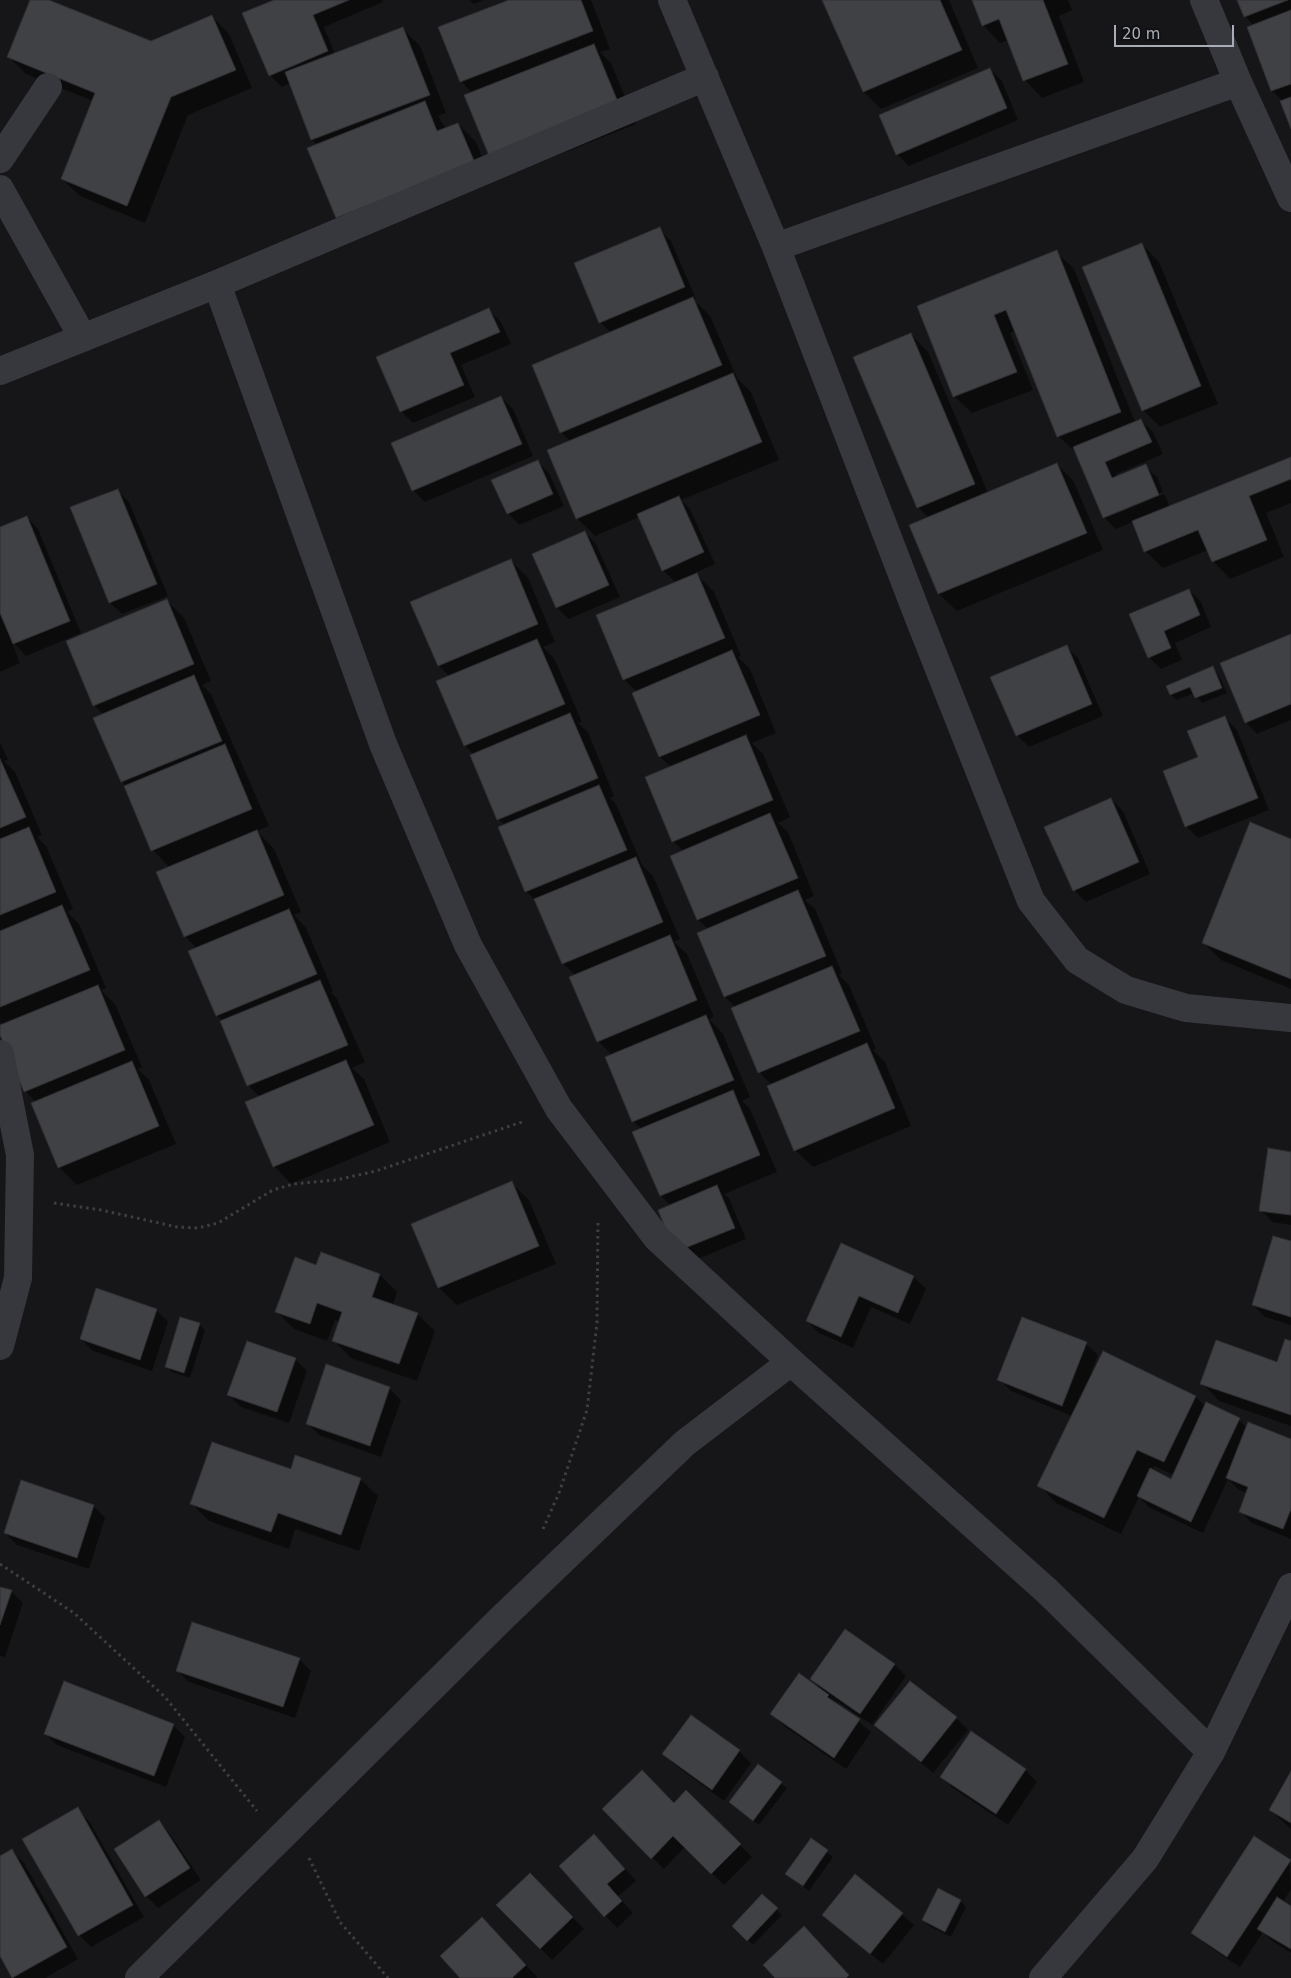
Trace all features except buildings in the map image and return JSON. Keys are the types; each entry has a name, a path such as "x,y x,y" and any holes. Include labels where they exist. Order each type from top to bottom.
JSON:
{"street":[{"path":"672,0 776,247 920,621 1031,901 1077,960 1126,990 1186,1008 1291,1018"},
{"path":"1204,0 1238,82 1291,198"},
{"path":"0,371 217,284 705,77"},
{"path":"776,247 1238,82"},
{"path":"0,159 48,88"},
{"path":"0,189 83,338"},
{"path":"217,284 383,744 468,944 559,1109 657,1238 791,1362 1047,1591 1210,1752"},
{"path":"0,1054 20,1155 18,1278 0,1346"},
{"path":"139,1978 502,1618 685,1443 791,1362"},
{"path":"1043,1978 1145,1859 1210,1752 1291,1587"}],"path":[{"path":"19,1198 101,1210 177,1228 198,1228 218,1223 273,1190 292,1184 336,1180 376,1171 559,1109"},
{"path":"539,1538 559,1493 587,1410 597,1323 598,1218"},
{"path":"0,1564 74,1613 165,1697 287,1832 340,1922 388,1978"}]}
